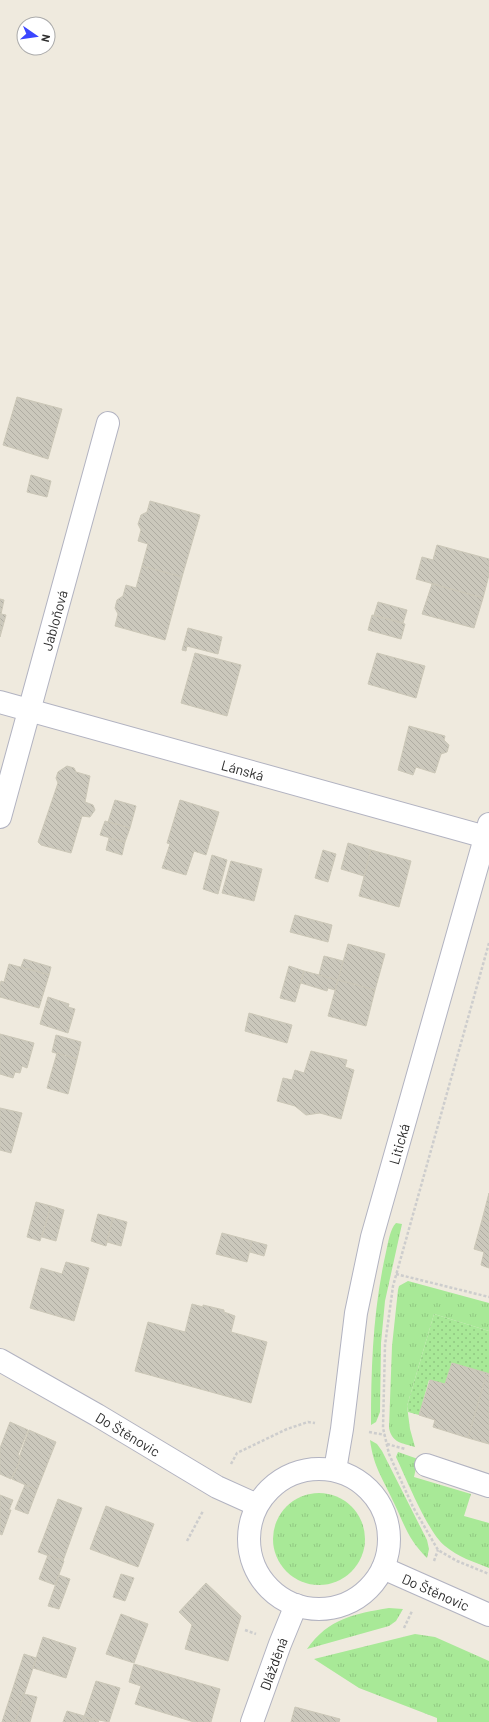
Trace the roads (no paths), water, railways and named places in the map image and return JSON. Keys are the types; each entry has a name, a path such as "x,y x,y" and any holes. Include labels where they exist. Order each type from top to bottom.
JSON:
{"street":[{"name":"Jabloňová","path":"0,817 108,423"},
{"name":"Lánská","path":"0,702 488,833"},
{"name":"Litická","path":"335,1470 342,1428 356,1314 372,1236 488,833"},
{"name":"Do Štěnovic","path":"0,1360 97,1415 217,1487 257,1505"},
{"path":"426,1465 489,1486"},
{"path":"312,1469 335,1470 351,1476 366,1486 378,1500 383,1510 389,1533 388,1551 383,1568 365,1591 353,1600 325,1609 296,1605 282,1599 260,1578 253,1564 249,1550 248,1534 251,1519 257,1505 276,1482 290,1474 312,1469"},
{"name":"Do Štěnovic","path":"383,1568 489,1615"},
{"name":"Dlážděná","path":"252,1722 280,1644 296,1605"}]}
